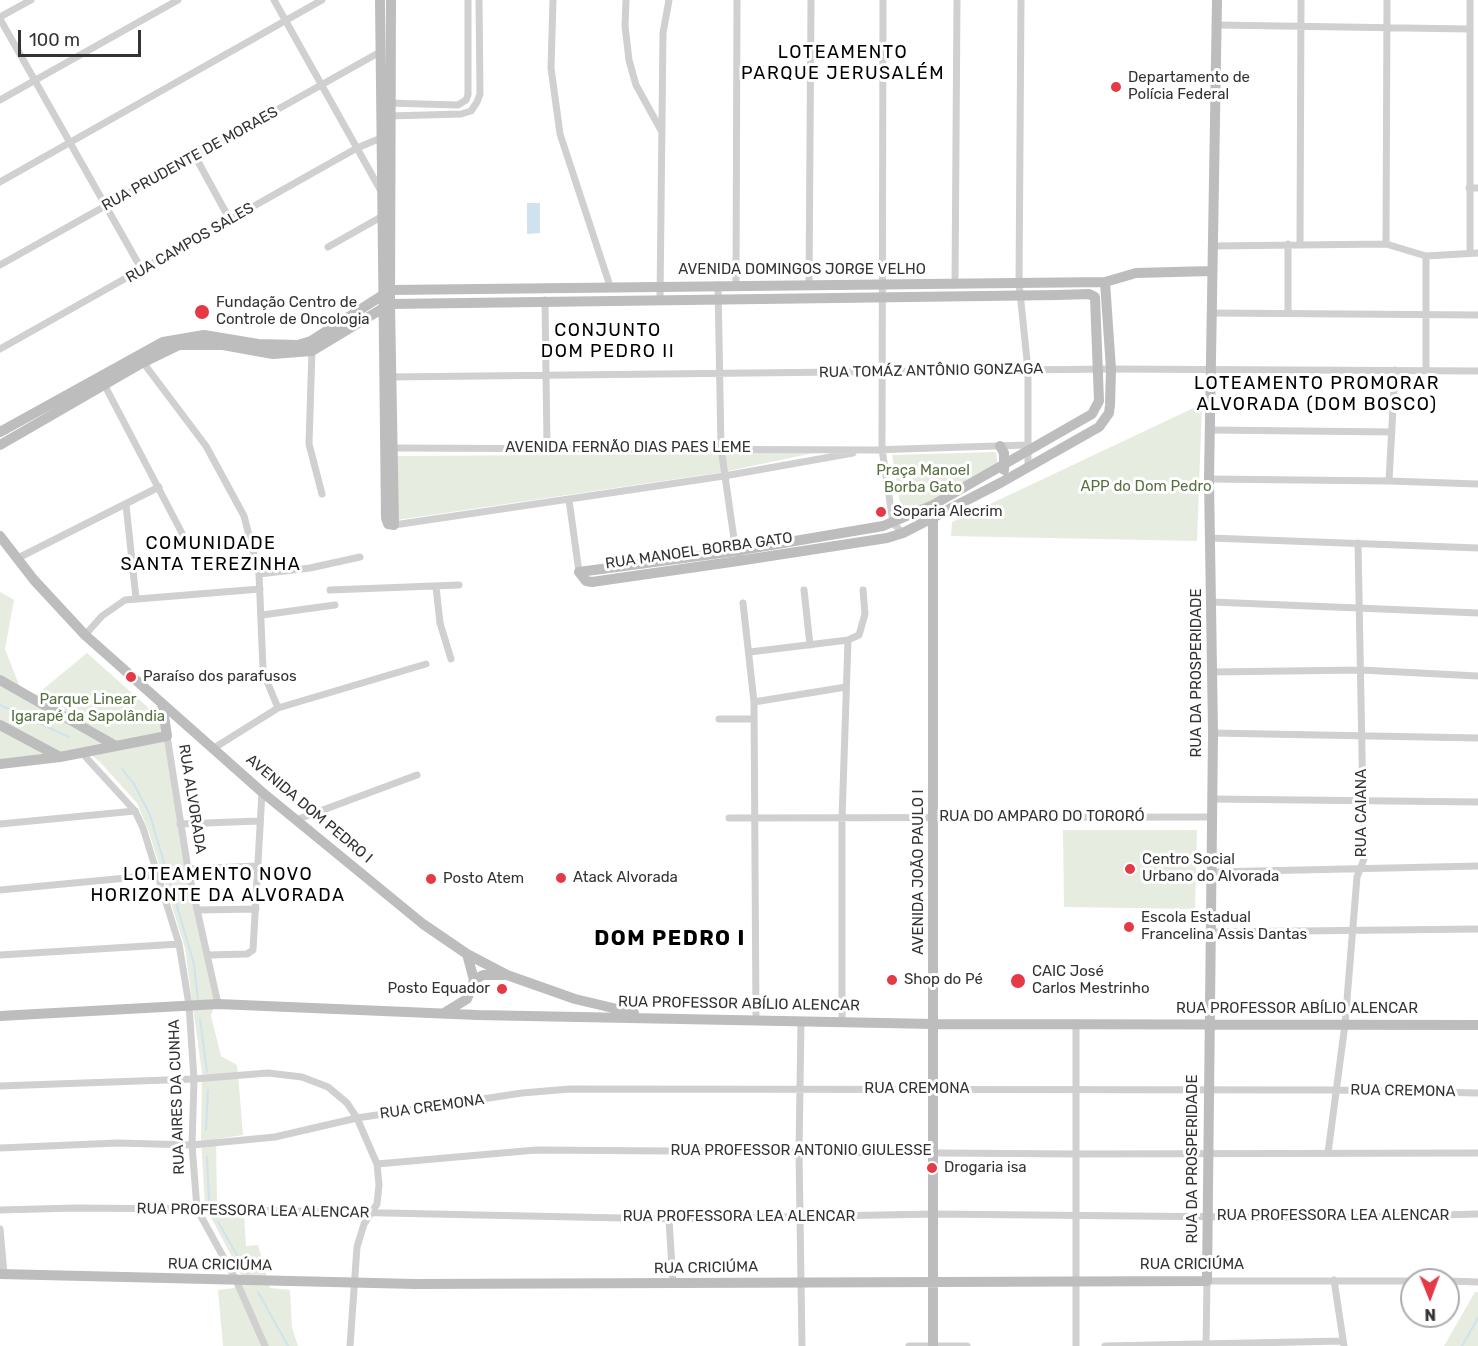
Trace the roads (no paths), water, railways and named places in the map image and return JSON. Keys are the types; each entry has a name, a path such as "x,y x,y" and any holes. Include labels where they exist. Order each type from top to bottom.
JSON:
{"street":[{"path":"31,0 0,18 142,270"},
{"path":"0,100 177,0"},
{"path":"274,0 321,87 357,148 386,191"},
{"path":"0,182 322,0"},
{"path":"380,0 380,52 386,104"},
{"path":"391,0 386,104 389,448 386,518 388,524 394,525"},
{"path":"386,104 458,105 466,100 468,95 468,0"},
{"path":"386,116 461,114 471,111 480,94 479,0"},
{"path":"553,0 551,68 556,114 579,196 610,286"},
{"path":"626,0 625,26 629,60 636,85 663,134"},
{"path":"660,299 663,33 669,0"},
{"path":"736,285 737,0"},
{"path":"809,285 811,0"},
{"path":"883,0 880,372 882,449 893,523 903,533"},
{"path":"955,285 957,0"},
{"path":"1021,0 1019,284 1022,295 1028,370 1028,467"},
{"name":"RUA DA PROSPERIDADE","path":"1206,1345 1213,733 1209,479 1217,0"},
{"path":"1300,244 1301,0"},
{"path":"1386,244 1387,0"},
{"path":"1470,0 1470,254"},
{"path":"468,25 479,25"},
{"path":"1217,25 1469,29"},
{"name":"RUA PRUDENTE DE MORAES","path":"0,265 380,52"},
{"path":"468,95 480,94"},
{"path":"1469,114 1478,115"},
{"path":"386,116 381,138 386,191 381,218 387,299"},
{"name":"RUA CAMPOS SALES","path":"0,348 357,148 381,138"},
{"path":"195,156 230,220"},
{"path":"1469,188 1478,188"},
{"path":"328,247 381,218"},
{"path":"1288,244 1288,313"},
{"path":"1212,246 1386,244 1426,256 1478,253"},
{"path":"1426,256 1426,370"},
{"name":"AVENIDA DOMINGOS JORGE VELHO","path":"387,299 610,286 1105,282 1136,273 1211,271"},
{"name":"RUA MANOEL BORBA GATO","path":"579,572 887,538 933,519 1002,482 1099,427 1105,420 1110,405 1111,369 1105,282"},
{"path":"718,285 721,448 737,556"},
{"name":"AVENIDA DOMINGOS JORGE VELHO","path":"387,299 881,298 1089,294 1095,297"},
{"name":"RUA MANOEL BORBA GATO","path":"737,556 893,523 933,505 1027,448 1092,414 1099,401 1095,297"},
{"path":"0,432 140,358 178,341 204,335 282,347 311,346 387,299"},
{"path":"544,300 547,447"},
{"path":"1212,313 1478,315"},
{"path":"311,346 309,444 312,465 322,494"},
{"path":"0,445 105,386 140,358"},
{"path":"140,358 206,446 244,516 259,574 263,669"},
{"name":"RUA TOMÁZ ANTÔNIO GONZAGA","path":"388,378 1212,368 1478,371"},
{"path":"1389,481 1395,370"},
{"path":"105,386 184,537"},
{"path":"1210,430 1392,432"},
{"path":"1000,446 1004,464 1002,482"},
{"name":"AVENIDA FERNÃO DIAS PAES LEME","path":"394,525 724,476 872,450 1000,446 1027,448"},
{"name":"AVENIDA FERNÃO DIAS PAES LEME","path":"389,448 872,450"},
{"path":"1209,479 1478,484"},
{"path":"16,559 159,488"},
{"path":"568,500 579,572"},
{"path":"126,505 136,598"},
{"name":"AVENIDA JOÃO PAULO I","path":"933,505 933,1346"},
{"name":"AVENIDA DOM PEDRO I","path":"0,536 16,559 85,635 262,792 423,924 466,954 507,975 575,999 654,1018"},
{"path":"1210,538 1478,548"},
{"name":"RUA CAIANA","path":"1328,1153 1345,1024 1360,868 1364,859 1358,543"},
{"path":"259,574 303,569 360,557"},
{"path":"330,590 459,585"},
{"path":"436,587 440,623 451,659"},
{"path":"85,635 114,607 136,598 260,589"},
{"path":"804,590 810,645"},
{"path":"750,652 848,640 859,635 862,628 863,590"},
{"path":"1212,602 1478,613"},
{"path":"742,603 750,652 754,702 756,1020"},
{"path":"262,615 335,605"},
{"path":"842,1021 842,819 848,640"},
{"path":"214,748 278,708 426,664"},
{"path":"1213,672 1361,670 1478,676"},
{"path":"266,679 278,708"},
{"path":"0,680 116,746"},
{"path":"754,702 846,687"},
{"name":"RUA ALVORADA","path":"162,703 188,869 218,1004"},
{"path":"719,720 754,719"},
{"path":"0,725 60,757"},
{"path":"1213,733 1478,738"},
{"path":"0,764 60,757 167,735"},
{"path":"21,736 29,747 24,762"},
{"name":"RUA AIRES DA CUNHA","path":"82,753 135,811 158,875 179,944 189,1005 194,1079 192,1145 197,1209 236,1280 265,1346"},
{"path":"296,820 417,775"},
{"path":"207,955 247,954 253,950 262,792"},
{"path":"1212,799 1478,802"},
{"path":"0,824 135,811"},
{"name":"RUA DO AMPARO DO TORORÓ","path":"729,818 1212,817"},
{"path":"180,824 259,821"},
{"path":"188,869 257,866"},
{"path":"1212,872 1478,866"},
{"path":"0,890 158,875"},
{"path":"198,910 256,909"},
{"path":"1210,932 1478,929"},
{"path":"0,955 179,944"},
{"path":"443,1014 467,999 474,980 466,954"},
{"path":"474,980 483,975 507,975"},
{"path":"467,999 477,1015"},
{"path":"570,1017 576,1008 575,999"},
{"name":"RUA PROFESSOR ABÍLIO ALENCAR","path":"0,1016 218,1004 477,1015 934,1024 1478,1025"},
{"path":"801,1021 799,1152 802,1346"},
{"path":"1076,1023 1076,1346"},
{"path":"0,1086 194,1079 268,1073 302,1077 328,1087 347,1103 357,1118 376,1164 379,1185 373,1214 364,1224 359,1237 350,1346"},
{"name":"RUA CREMONA","path":"0,1148 106,1144 192,1145 274,1137 357,1118 570,1089 1209,1089 1478,1093"},
{"name":"RUA PROFESSOR ANTONIO GIULESSE","path":"376,1164 536,1150 932,1151 1076,1154 1478,1153"},
{"name":"RUA PROFESSORA LEA ALENCAR","path":"0,1210 197,1209 669,1219 933,1214 1332,1218 1478,1214"},
{"path":"669,1219 673,1284"},
{"path":"0,1229 2,1274"},
{"name":"RUA CRICIÚMA","path":"2,1274 354,1283 1400,1281"},
{"path":"1105,1346 1343,1343 1334,1280"},
{"path":"1460,1281 1478,1282"},
{"path":"909,1346 967,1346"}],"water":[{"path":"527,203 540,203 540,233 527,234"}],"waterway":[{"path":"0,705 69,737"},
{"path":"122,769 134,784 150,815 194,964 198,1000"},
{"path":"200,1019 207,1072"},
{"path":"206,1130 208,1090"},
{"path":"207,1157 209,1200"},
{"path":"218,1222 248,1274"},
{"path":"258,1292 288,1346"},
{"path":"1462,1346 1478,1318"}],"place":[{"name":"Departamento de Polícia Federal","path":"1116,87"},
{"name":"Fundação Centro de Controle de Oncologia","path":"202,312"},
{"name":"Soparia Alecrim","path":"881,512"},
{"name":"Paraíso dos parafusos","path":"131,677"},
{"name":"Centro Social Urbano do Alvorada","path":"1130,869"},
{"name":"Atack Alvorada","path":"561,878"},
{"name":"Posto Atem","path":"431,879"},
{"name":"Escola Estadual Francelina Assis Dantas","path":"1129,927"},
{"name":"Shop do Pé","path":"892,980"},
{"name":"CAIC José Carlos Mestrinho","path":"1018,981"},
{"name":"Posto Equador","path":"502,989"},
{"name":"Drogaria isa","path":"932,1168"}],"district":[{"name":"LOTEAMENTO PARQUE JERUSALÉM","path":"843,63"},
{"name":"CONJUNTO DOM PEDRO II","path":"608,341"},
{"name":"LOTEAMENTO PROMORAR ALVORADA (DOM BOSCO)","path":"1317,394"},
{"name":"COMUNIDADE SANTA TEREZINHA","path":"211,554"},
{"name":"LOTEAMENTO NOVO HORIZONTE DA ALVORADA","path":"218,885"},
{"name":"DOM PEDRO I","path":"670,939"}],"park label":[{"name":"Praça Manoel Borba Gato","path":"923,480"},
{"name":"APP do Dom Pedro","path":"1146,487"},
{"name":"Parque Linear Igarapé da Sapolândia","path":"88,708"}]}
